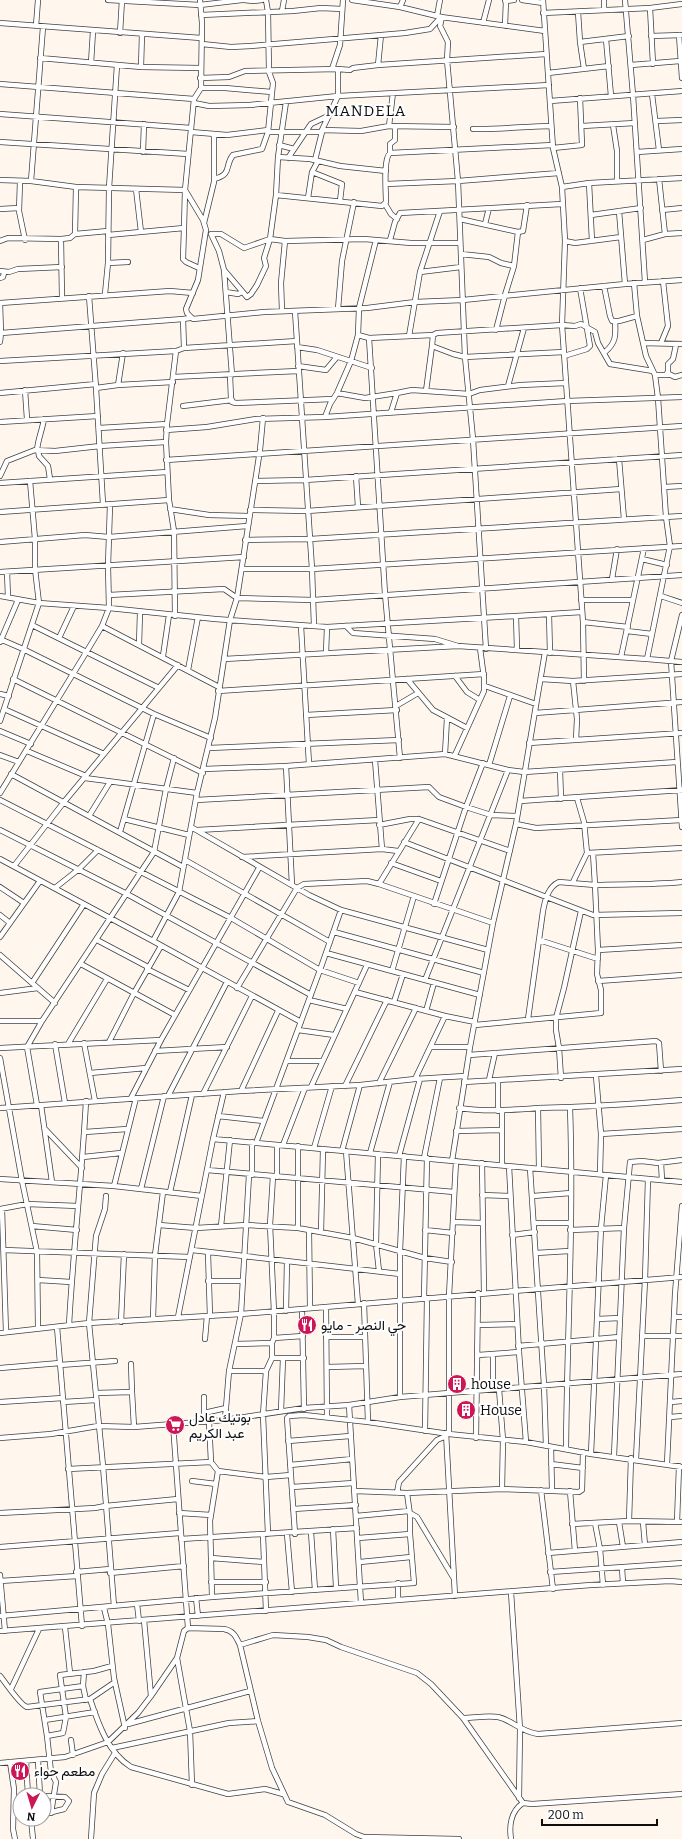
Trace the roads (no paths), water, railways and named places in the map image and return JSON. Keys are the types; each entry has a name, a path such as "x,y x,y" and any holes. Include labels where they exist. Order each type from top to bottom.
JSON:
{"street":[{"path":"36,26 38,0"},
{"path":"108,0 200,3 262,0"},
{"path":"214,180 223,177 227,173 230,158 234,154 262,149 268,131 272,78 269,72 268,12 266,0"},
{"path":"282,11 284,0"},
{"path":"332,69 340,39 343,0"},
{"path":"352,0 400,7 440,17 545,31"},
{"path":"400,7 403,0"},
{"path":"440,0 440,26 448,42 447,60 458,181 465,357 473,440 486,649"},
{"path":"483,23 489,0"},
{"path":"505,26 506,1 514,0"},
{"path":"522,0 543,1 553,147 562,187 565,241 562,325 583,622 584,680"},
{"path":"604,0 604,10"},
{"path":"625,0 629,36 645,282"},
{"path":"120,33 122,1"},
{"path":"543,13 650,8 676,2 682,4"},
{"path":"199,268 183,259 188,154 194,101 201,88 200,68 202,15 200,3"},
{"path":"202,15 321,8 342,9"},
{"path":"650,8 653,64"},
{"path":"578,12 584,69"},
{"path":"202,44 220,44 231,47 340,39 430,30 440,17"},
{"path":"0,23 202,38"},
{"path":"31,181 43,27"},
{"path":"91,63 93,31"},
{"path":"141,67 142,34"},
{"path":"378,65 381,35"},
{"path":"651,36 680,35 680,61 682,78"},
{"path":"580,42 629,36"},
{"path":"606,39 611,96"},
{"path":"200,78 229,78 245,71 269,72 332,69 350,70 352,68 378,65 546,54"},
{"path":"40,58 141,67 200,68"},
{"path":"631,65 680,61"},
{"path":"105,294 108,263 109,188 117,65"},
{"path":"548,73 609,66"},
{"path":"308,198 312,172 317,160 322,131 338,96 338,69"},
{"path":"0,84 194,101 209,106 286,102 338,96 549,85"},
{"path":"201,88 225,88 272,92"},
{"path":"550,101 682,91"},
{"path":"393,93 392,126 395,140 390,144 390,154 387,157 385,204 391,214 397,218"},
{"path":"652,94 659,150"},
{"path":"390,154 582,145 580,98"},
{"path":"224,270 246,296 249,295 257,285 266,266 264,258 270,240 276,195 279,145 286,102"},
{"path":"0,114 144,124 227,135 268,131 305,133 322,131 361,131 392,126 454,127"},
{"path":"288,158 311,124 328,116"},
{"path":"656,121 682,120"},
{"path":"582,126 635,123"},
{"path":"143,152 144,124"},
{"path":"613,125 617,151 617,181"},
{"path":"473,129 489,130 519,126 552,126"},
{"path":"204,223 214,180 214,134"},
{"path":"0,142 188,154"},
{"path":"279,145 294,149"},
{"path":"637,152 682,149"},
{"path":"278,157 317,160 340,166 386,171"},
{"path":"312,172 342,184 340,201"},
{"path":"386,184 458,181 559,173"},
{"path":"562,187 589,183 682,178"},
{"path":"659,179 665,234"},
{"path":"0,180 31,181 76,187 186,190"},
{"path":"20,181 19,208 25,240"},
{"path":"589,183 592,241"},
{"path":"75,234 76,187"},
{"path":"136,189 141,232"},
{"path":"186,190 204,223 206,233 198,280 186,309 190,318"},
{"path":"276,195 382,206 385,204"},
{"path":"338,309 342,261 354,202"},
{"path":"390,240 400,213 409,211 440,211 562,204"},
{"path":"460,219 518,232 524,230 527,205"},
{"path":"0,209 19,208"},
{"path":"485,224 489,208"},
{"path":"591,215 640,208"},
{"path":"662,210 682,208"},
{"path":"409,336 420,272 440,211"},
{"path":"619,211 625,284"},
{"path":"0,241 8,238 25,240 61,239 70,238 75,234 141,232 184,228"},
{"path":"496,330 514,266 518,232"},
{"path":"206,233 221,234 244,248 270,240 390,240 429,244 460,243"},
{"path":"643,240 665,234 682,233"},
{"path":"212,234 224,270 230,345 232,400"},
{"path":"565,241 575,244 621,237"},
{"path":"61,239 62,298"},
{"path":"325,417 350,361 358,335 360,308 376,240"},
{"path":"282,311 281,287 285,241"},
{"path":"460,254 489,257 501,263 514,266"},
{"path":"108,263 128,262"},
{"path":"0,278 3,277 2,272 18,269 62,267"},
{"path":"420,272 461,267"},
{"path":"2,333 183,318 199,319 282,311 360,308 416,302 463,300 634,283 682,280"},
{"path":"662,343 668,326 664,281"},
{"path":"634,283 637,316 643,343 654,373 658,398 666,517 670,546 661,596 647,658"},
{"path":"604,286 610,316 612,320 615,321"},
{"path":"432,346 465,357 564,354 589,347 580,288"},
{"path":"0,342 2,333 0,303 105,294 170,291 193,293"},
{"path":"226,292 238,294 242,292"},
{"path":"89,296 103,504"},
{"path":"295,311 312,569 314,626"},
{"path":"615,321 637,316"},
{"path":"183,318 184,348"},
{"path":"605,352 611,347 615,339 615,321"},
{"path":"358,335 369,338 433,335 437,333 562,325 575,326 581,324 587,326 595,332 598,344 605,352 611,365 666,376 668,375 668,364 673,359 676,345"},
{"path":"508,386 524,328"},
{"path":"426,391 433,335"},
{"path":"369,338 385,594 390,634 400,758"},
{"path":"0,361 176,351 184,348 297,341"},
{"path":"643,343 658,345 662,343 676,345 682,344"},
{"path":"297,347 318,350 336,358 372,368"},
{"path":"175,616 173,563 174,531 169,500 166,460 166,430 176,351"},
{"path":"118,384 123,353"},
{"path":"0,393 173,380 298,368 326,370 336,358"},
{"path":"667,373 675,377 682,375"},
{"path":"337,393 365,398 397,394 412,390 468,394 480,390 508,386 566,383"},
{"path":"26,390 27,419"},
{"path":"391,412 397,394"},
{"path":"166,430 207,427 263,418 325,417 567,401 682,397"},
{"path":"183,406 232,400 237,403 333,398"},
{"path":"0,422 27,419 98,416"},
{"path":"153,940 179,892 197,793 204,771 211,738 230,620 237,598 263,418"},
{"path":"44,419 42,434 38,439 37,450 39,456 48,466 50,479"},
{"path":"99,428 167,424"},
{"path":"166,460 682,426"},
{"path":"0,476 7,461 22,456 32,450 55,451 100,446 166,442"},
{"path":"255,481 305,480 682,455"},
{"path":"619,459 624,519"},
{"path":"0,471 0,482 167,472"},
{"path":"356,476 358,506"},
{"path":"0,721 39,603 35,569 35,539 30,481"},
{"path":"664,487 682,486"},
{"path":"250,510 307,511 380,504 621,489"},
{"path":"0,512 169,500"},
{"path":"0,793 102,626 109,608 108,566 110,504"},
{"path":"170,509 207,515 249,516"},
{"path":"245,540 310,539 682,516"},
{"path":"0,542 85,535 109,537 247,526"},
{"path":"242,569 312,569 682,546"},
{"path":"621,657 644,548"},
{"path":"612,579 617,549"},
{"path":"0,572 173,563 244,557"},
{"path":"642,559 667,564"},
{"path":"7,572 8,597"},
{"path":"109,595 224,588 237,598 313,600 682,575"},
{"path":"0,596 39,603 109,608 175,616 327,627 582,612"},
{"path":"661,596 682,603"},
{"path":"18,600 0,641 23,649 154,714 211,738"},
{"path":"581,600 633,600"},
{"path":"58,638 74,606"},
{"path":"138,645 140,612"},
{"path":"455,1596 447,1435 449,1394 449,1296 452,1262 456,1131 493,923 516,824 536,704 548,652 549,614"},
{"path":"163,656 169,615"},
{"path":"682,615 679,637 672,661 675,733 681,790 682,827"},
{"path":"516,616 517,649"},
{"path":"188,670 198,617"},
{"path":"583,622 652,634"},
{"path":"32,625 159,688"},
{"path":"102,626 163,656 218,689 484,674"},
{"path":"301,626 309,764"},
{"path":"346,626 353,633 390,634 434,639 458,646"},
{"path":"326,653 327,627"},
{"path":"224,659 372,652 391,648 458,646 486,649 517,649 584,655 647,658 682,662"},
{"path":"455,755 485,686 480,648"},
{"path":"14,866 121,732 178,665"},
{"path":"541,679 573,681 682,674"},
{"path":"455,676 467,692 480,700"},
{"path":"407,678 418,693 434,710 467,728"},
{"path":"13,679 146,745 204,771 445,754 455,755 508,770 524,772 679,765"},
{"path":"573,681 576,710 576,740"},
{"path":"485,686 536,704"},
{"path":"306,715 396,708 418,693"},
{"path":"0,694 9,696"},
{"path":"489,765 510,696"},
{"path":"535,713 682,702"},
{"path":"4,709 104,754"},
{"path":"120,832 154,714"},
{"path":"445,754 447,718"},
{"path":"0,731 31,744"},
{"path":"529,743 682,732"},
{"path":"209,748 399,740"},
{"path":"27,751 86,777 110,782 197,793"},
{"path":"0,755 19,762"},
{"path":"52,1182 45,1129 27,1046 154,852 166,789 174,758"},
{"path":"375,760 382,849"},
{"path":"434,904 466,807 483,764"},
{"path":"286,766 292,885"},
{"path":"426,980 508,770"},
{"path":"560,770 561,799"},
{"path":"11,774 183,867"},
{"path":"89,816 110,782"},
{"path":"196,800 429,787 439,797 466,807 491,815 517,816"},
{"path":"520,801 681,790"},
{"path":"573,882 587,853 584,825 577,798"},
{"path":"0,800 231,918 320,970 359,983"},
{"path":"124,819 189,835"},
{"path":"379,884 419,819"},
{"path":"197,830 241,829 290,824 379,822 419,819 457,834 510,851"},
{"path":"516,824 536,828 682,820"},
{"path":"191,827 259,868 341,910 488,950"},
{"path":"0,830 127,894 311,995"},
{"path":"404,842 597,916 682,914"},
{"path":"587,853 682,848"},
{"path":"242,857 382,849 398,851"},
{"path":"55,888 79,869 98,850"},
{"path":"355,992 475,1024 601,1014 601,990 598,980 597,916 593,853"},
{"path":"0,859 153,940 161,946 278,1011 301,1022"},
{"path":"185,860 244,895 330,942"},
{"path":"391,863 441,881"},
{"path":"114,1186 134,1098 146,1068 160,1040 259,868"},
{"path":"0,937 40,881"},
{"path":"237,988 297,888 304,884 367,881 493,923"},
{"path":"528,1020 539,940 547,897 555,884 559,882 595,885 661,884 682,882"},
{"path":"0,887 24,903"},
{"path":"392,971 414,896"},
{"path":"32,983 84,904"},
{"path":"225,1420 229,1371 241,1314 246,1225 254,1142 277,1089 341,910"},
{"path":"561,1078 556,1018 581,911"},
{"path":"0,915 10,923"},
{"path":"334,932 484,973"},
{"path":"97,940 189,990"},
{"path":"539,940 598,959"},
{"path":"598,950 682,945"},
{"path":"109,1042 134,993 161,946"},
{"path":"326,953 480,995"},
{"path":"0,955 55,1003"},
{"path":"81,964 175,1015"},
{"path":"311,1087 367,965"},
{"path":"394,1002 404,974"},
{"path":"598,980 682,975"},
{"path":"68,1044 107,979"},
{"path":"141,1189 166,1096 226,982"},
{"path":"426,1011 434,982"},
{"path":"0,993 38,988"},
{"path":"203,1094 252,996"},
{"path":"309,1000 346,1009"},
{"path":"345,1086 387,1000"},
{"path":"379,1083 416,1008"},
{"path":"241,1091 278,1011"},
{"path":"400,1397 401,1156 417,1079 445,1016"},
{"path":"0,1021 42,1021"},
{"path":"298,1030 334,1035"},
{"path":"0,1048 55,1044 160,1040"},
{"path":"469,1055 658,1042 660,1071"},
{"path":"84,1043 95,1101"},
{"path":"55,1044 66,1103"},
{"path":"155,1050 227,1047"},
{"path":"431,1047 470,1047"},
{"path":"489,1080 495,1053"},
{"path":"0,1058 22,1181 37,1252 38,1328"},
{"path":"287,1061 322,1061"},
{"path":"90,1073 146,1068"},
{"path":"464,1082 596,1076 682,1069"},
{"path":"0,1108 224,1092 360,1085 465,1076"},
{"path":"596,1076 600,1106 600,1174"},
{"path":"425,1431 425,1158 440,1078"},
{"path":"498,1080 502,1130 502,1165"},
{"path":"370,1153 390,1082"},
{"path":"360,1085 344,1151 356,1268 365,1337 368,1422"},
{"path":"314,1148 332,1086"},
{"path":"283,1145 305,1088"},
{"path":"178,1317 213,1139 224,1092"},
{"path":"170,1192 192,1095"},
{"path":"459,1108 500,1111 538,1108 570,1108 682,1100"},
{"path":"69,1325 71,1282 85,1132 86,1101"},
{"path":"538,1108 539,1169"},
{"path":"566,1449 570,1286 569,1251 572,1172 570,1108"},
{"path":"218,1116 264,1121"},
{"path":"45,1129 82,1168"},
{"path":"85,1132 127,1129"},
{"path":"601,1134 682,1129"},
{"path":"456,1131 502,1130"},
{"path":"213,1139 682,1182"},
{"path":"222,1226 230,1140"},
{"path":"266,1610 264,1562 266,1534 266,1476 263,1415 266,1372 272,1358 273,1340 274,1312 270,1225 275,1177 276,1144"},
{"path":"298,1146 298,1228"},
{"path":"321,1232 323,1149"},
{"path":"83,1157 122,1153"},
{"path":"378,1154 376,1186 376,1244 379,1271"},
{"path":"614,1456 624,1228 628,1177 631,1161 662,1163 682,1160"},
{"path":"482,1163 484,1293"},
{"path":"662,1163 662,1180"},
{"path":"508,1166 518,1324 518,1352 526,1442"},
{"path":"530,1168 535,1223 541,1345 552,1490"},
{"path":"207,1170 426,1191 454,1192"},
{"path":"591,1454 595,1381 595,1340 600,1284 601,1228 606,1175"},
{"path":"0,1179 114,1186 202,1196"},
{"path":"630,1521 633,1459 640,1378 648,1179"},
{"path":"153,1319 154,1255 163,1192"},
{"path":"533,1196 571,1193"},
{"path":"482,1195 510,1196"},
{"path":"106,1196 105,1209 96,1236 96,1254 89,1323 103,1466 110,1571 114,1606"},
{"path":"6,1332 2,1266 4,1250 1,1209 27,1204 78,1206"},
{"path":"667,1464 674,1317 679,1277 682,1206"},
{"path":"453,1222 483,1223"},
{"path":"535,1223 570,1223"},
{"path":"159,1225 196,1228 270,1225 298,1228 353,1238 425,1258 452,1262"},
{"path":"32,1226 77,1230"},
{"path":"570,1230 624,1228"},
{"path":"309,1230 310,1308"},
{"path":"425,1230 453,1233"},
{"path":"512,1235 535,1232"},
{"path":"4,1250 190,1257"},
{"path":"192,1250 400,1274"},
{"path":"536,1253 569,1251"},
{"path":"205,1339 208,1316 208,1252"},
{"path":"122,1322 124,1254"},
{"path":"286,1311 287,1261"},
{"path":"0,1333 89,1323 274,1312 478,1293 679,1277"},
{"path":"38,1280 71,1282"},
{"path":"208,1281 243,1281"},
{"path":"476,1438 478,1390 478,1293"},
{"path":"326,1307 327,1417"},
{"path":"302,1309 304,1415"},
{"path":"674,1317 682,1317"},
{"path":"597,1319 620,1318"},
{"path":"478,1325 518,1324"},
{"path":"57,1327 79,1609 82,1626"},
{"path":"235,1344 303,1336"},
{"path":"642,1336 682,1336"},
{"path":"326,1337 365,1337"},
{"path":"518,1346 568,1343 619,1337"},
{"path":"478,1356 518,1352"},
{"path":"493,1354 493,1389"},
{"path":"272,1358 304,1358"},
{"path":"281,1411 283,1358"},
{"path":"0,1368 114,1361"},
{"path":"131,1364 134,1427"},
{"path":"327,1367 366,1366"},
{"path":"229,1371 266,1372"},
{"path":"0,1438 52,1434 98,1426 134,1427 207,1422 304,1408 349,1405 400,1397 682,1374"},
{"path":"499,1388 503,1440 502,1489"},
{"path":"96,1393 132,1392"},
{"path":"204,1397 204,1412 207,1422 211,1462 218,1471 266,1476 291,1476"},
{"path":"0,1402 96,1400"},
{"path":"671,1402 682,1401"},
{"path":"349,1405 362,1603"},
{"path":"204,1412 226,1408"},
{"path":"295,1534 287,1417 304,1415 368,1422 447,1435 526,1442 591,1454 680,1466 679,1522 630,1521 572,1524"},
{"path":"670,1417 682,1416"},
{"path":"0,1763 49,1759 73,1755 108,1742 126,1726 151,1696 177,1658 183,1633 188,1628 188,1617 180,1533 173,1424"},
{"path":"397,1493 399,1482 437,1440 447,1435"},
{"path":"288,1441 350,1436"},
{"path":"355,1491 407,1493 502,1489 580,1492 582,1490 583,1452"},
{"path":"290,1465 352,1459"},
{"path":"68,1469 176,1462 211,1462"},
{"path":"551,1464 582,1468"},
{"path":"212,1597 210,1538 211,1515 218,1471"},
{"path":"192,1481 216,1484"},
{"path":"292,1487 354,1483"},
{"path":"541,1490 553,1589"},
{"path":"570,1491 572,1524 576,1551"},
{"path":"2,1616 104,1608 196,1598 292,1592 361,1585 414,1583 407,1493"},
{"path":"0,1513 71,1510 178,1499"},
{"path":"293,1509 356,1506"},
{"path":"356,1516 409,1512 417,1516 454,1578"},
{"path":"179,1513 211,1515"},
{"path":"619,1522 623,1547"},
{"path":"643,1522 645,1545"},
{"path":"595,1523 600,1549 603,1585"},
{"path":"181,1539 266,1534 295,1534 333,1529 357,1528"},
{"path":"333,1529 336,1587"},
{"path":"311,1532 315,1590"},
{"path":"0,1547 74,1540 180,1533"},
{"path":"287,1534 292,1592"},
{"path":"358,1538 410,1534"},
{"path":"548,1553 682,1542"},
{"path":"360,1562 411,1557"},
{"path":"211,1558 264,1562"},
{"path":"550,1572 682,1563"},
{"path":"0,1581 184,1566"},
{"path":"622,1568 623,1583"},
{"path":"0,1576 2,1631 623,1583 670,1581 682,1582"},
{"path":"212,1582 266,1582"},
{"path":"398,1584 398,1600"},
{"path":"512,1592 520,1729 519,1798"},
{"path":"196,1598 198,1616"},
{"path":"137,1604 142,1620 151,1696"},
{"path":"104,1608 108,1624 112,1666 126,1726"},
{"path":"65,1627 70,1673"},
{"path":"188,1628 217,1628 230,1630 234,1634 240,1645 258,1721 272,1768 285,1799 292,1804 325,1815 356,1834 364,1836 459,1839"},
{"path":"11,1689 39,1629"},
{"path":"240,1645 273,1635 308,1636 326,1640 341,1647 417,1674 431,1684 463,1718 523,1803 532,1804 682,1794"},
{"path":"177,1658 190,1731 192,1785"},
{"path":"47,1736 63,1734 66,1717 60,1676 112,1666"},
{"path":"84,1672 83,1686 108,1742 130,1767 228,1794 265,1789 283,1794"},
{"path":"0,1676 23,1706 88,1699 115,1682"},
{"path":"52,1803 55,1796 56,1782 51,1774 40,1691 83,1686"},
{"path":"126,1726 250,1690"},
{"path":"44,1720 95,1712"},
{"path":"463,1718 497,1717 520,1729 538,1734 682,1723"},
{"path":"112,1748 229,1723 258,1721"},
{"path":"71,1740 73,1755"},
{"path":"91,1839 94,1793 102,1774 116,1752"},
{"path":"38,1760 40,1787"},
{"path":"26,1761 28,1787"},
{"path":"10,1762 13,1787"},
{"path":"52,1813 64,1809 68,1803 67,1798 55,1796"},
{"path":"511,1839 510,1830 514,1811 523,1803"},
{"path":"13,1827 15,1839"},
{"path":"32,1827 34,1839"}],"place":[{"name":"حي النصر - مايو","path":"307,1325"},
{"name":"house","path":"457,1384"},
{"name":"House","path":"466,1410"},
{"name":"بوتيك عادل عبد الكريم","path":"175,1425"},
{"name":"مطعم حواء","path":"20,1771"}],"district":[{"name":"MANDELA","path":"366,111"}]}
